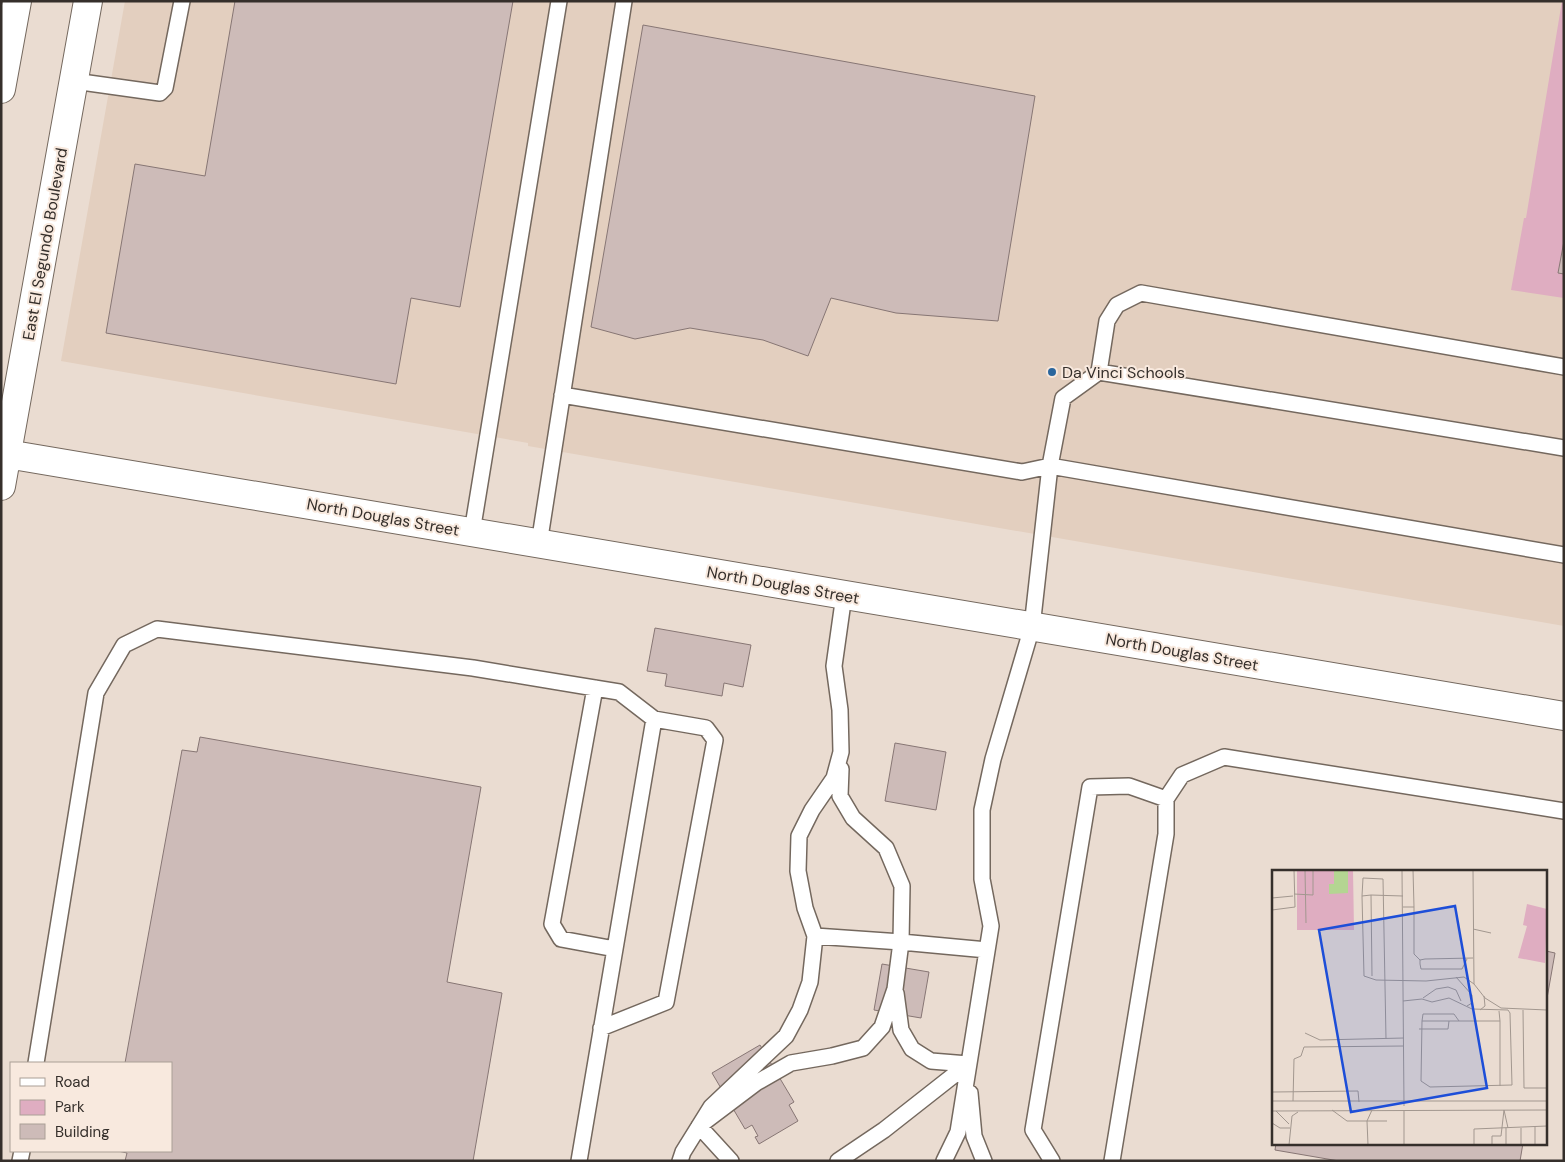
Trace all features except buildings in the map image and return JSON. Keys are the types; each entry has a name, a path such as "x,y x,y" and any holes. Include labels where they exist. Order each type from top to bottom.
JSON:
{"main road":[{"path":"1,89 17,1"},
{"name":"East El Segundo Boulevard","path":"1,486 4,454 88,1"},
{"name":"North Douglas Street","path":"4,454 1564,716"}],"lane":[{"path":"74,81 160,93 165,88 182,1"},
{"path":"472,532 559,1"},
{"path":"539,544 624,1"},
{"path":"1099,372 1107,321 1117,305 1141,293 1564,367"},
{"path":"944,1161 958,1132 991,926 982,879 982,810 994,759 1032,627 1050,466 1063,398 1099,372 1564,448"},
{"path":"562,395 1022,472 1050,466 1564,555"},
{"path":"699,1126 756,1083 791,1063 832,1056 863,1048 882,1027 895,989 901,942 902,886 886,848 853,818 840,796 840,710 834,666 844,595"},
{"path":"36,1062 96,692 124,645 157,628 472,668 619,692 654,719 706,728 715,740 666,1002 601,1028"},
{"path":"595,688 552,924 561,939 615,949"},
{"path":"578,1161 654,719"},
{"path":"680,1161 711,1106 786,1036 800,1010 810,982 816,936 805,908 798,871 799,836 812,810 834,778 841,752"},
{"path":"1112,1161 1166,834 1166,798 1182,775 1224,756 1564,811"},
{"path":"1052,1161 1033,1130 1090,787 1128,786 1166,798"},
{"path":"816,936 988,950"},
{"path":"895,989 901,1030 912,1049 931,1062 968,1064"},
{"path":"838,1161 884,1130 968,1064"},
{"path":"968,1064 974,1136 984,1161"},
{"path":"699,1126 731,1161"}],"shaded area":[{"name":"Da Vinci Schools","path":"125,1 1564,1 1564,626 528,446 528,443 61,361"}],"green space":[{"path":"1562,1 1564,1 1564,298 1511,290 1524,218 1526,218"}],"place":[{"name":"Da Vinci Schools","path":"1052,372"}]}
